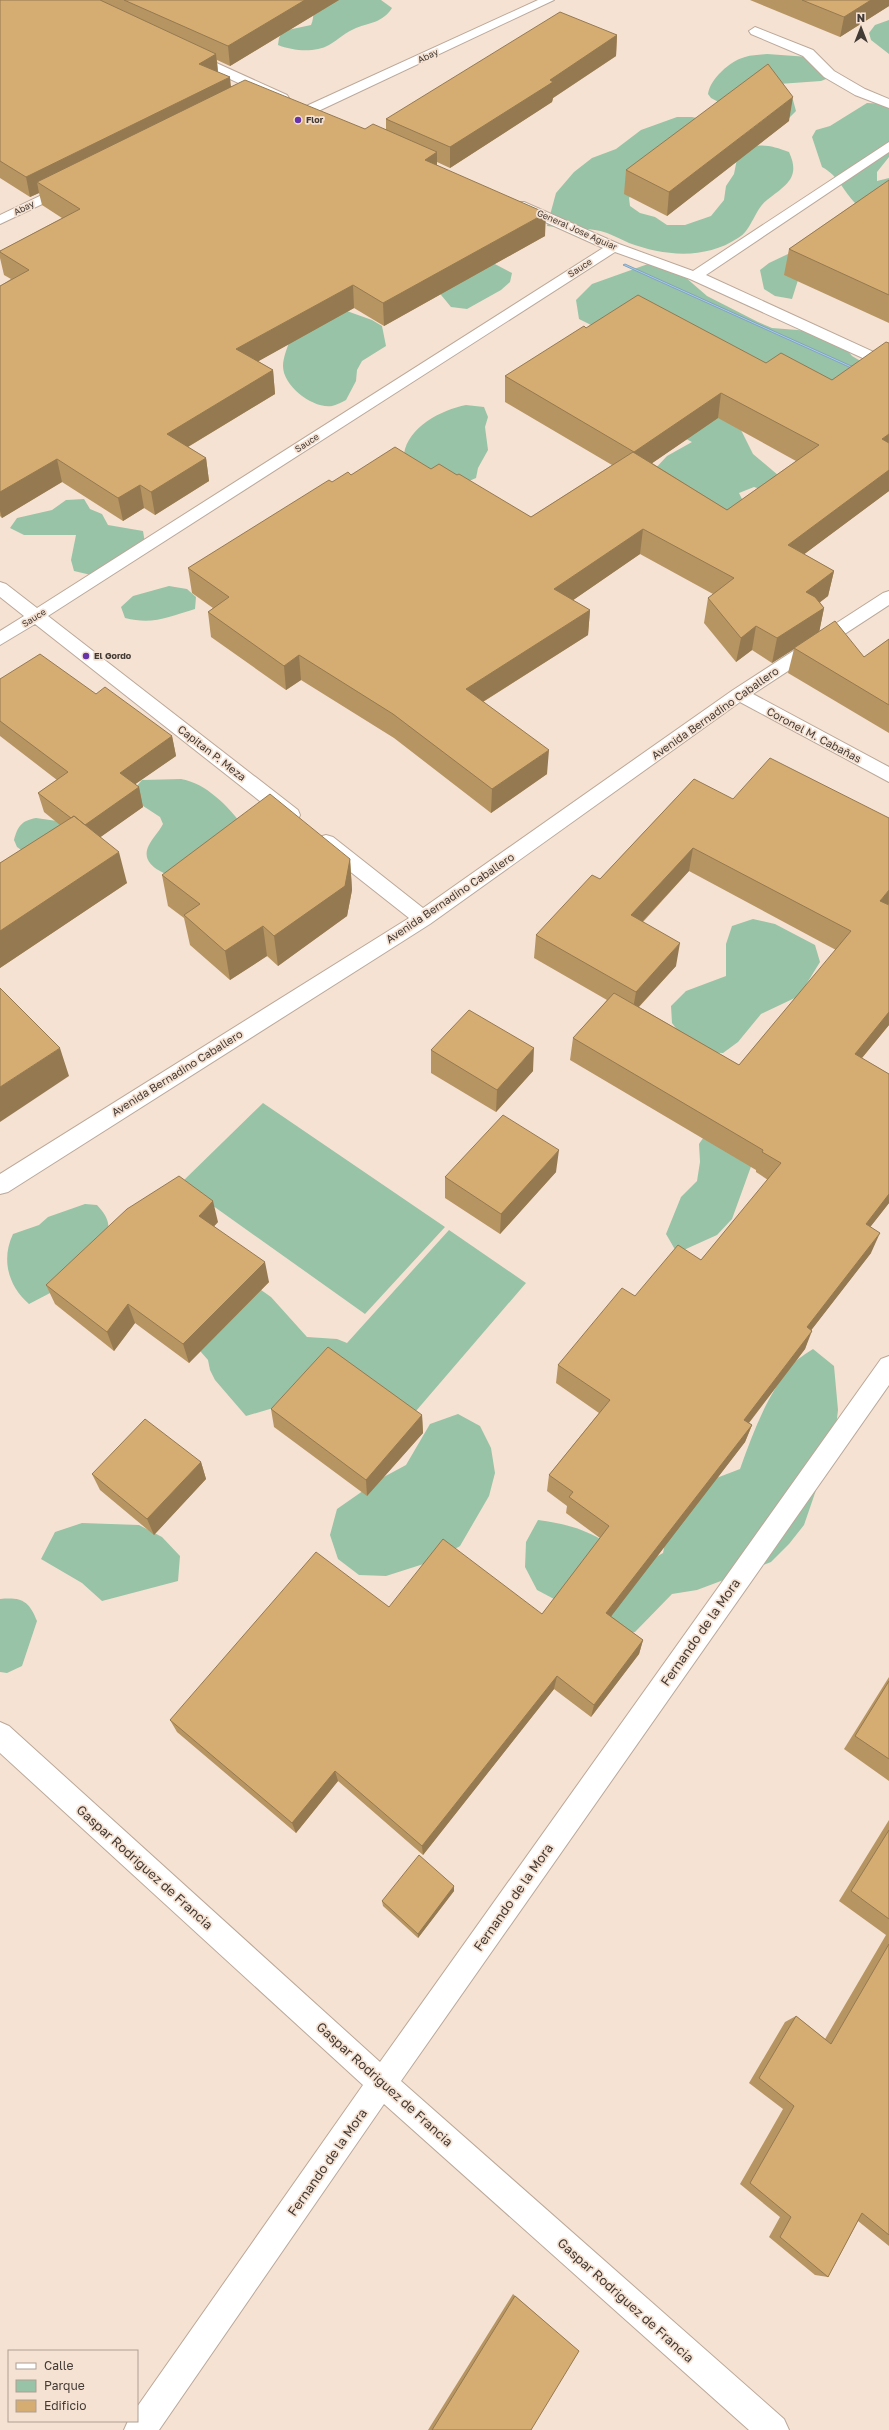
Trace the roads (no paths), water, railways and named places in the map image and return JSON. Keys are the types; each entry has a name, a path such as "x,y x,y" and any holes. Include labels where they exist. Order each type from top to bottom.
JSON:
{"street":[{"name":"Abay","path":"307,111 548,0"},
{"path":"755,31 808,53 829,74 860,92 889,104"},
{"path":"177,49 263,88 322,118"},
{"path":"249,95 263,88"},
{"path":"695,276 889,146"},
{"name":"Abay","path":"0,220 78,181"},
{"name":"General Jose Aguiar","path":"505,198 614,247 695,276 889,365"},
{"name":"Sauce","path":"0,639 614,247"},
{"name":"Capitan P. Meza","path":"0,588 38,616 424,919"},
{"name":"Avenida Bernadino Caballero","path":"0,1185 424,919 739,694 889,597"},
{"name":"Coronel M. Cabañas","path":"739,694 889,775"},
{"name":"Fernando de la Mora","path":"140,2430 382,2082 889,1366"},
{"name":"Gaspar Rodriguez de Francia","path":"0,1735 382,2082 773,2430"}],"water":[{"path":"625,264 889,383 889,385 623,265"}],"place":[{"name":"Flor","path":"298,120"},
{"name":"El Gordo","path":"86,656"}]}
